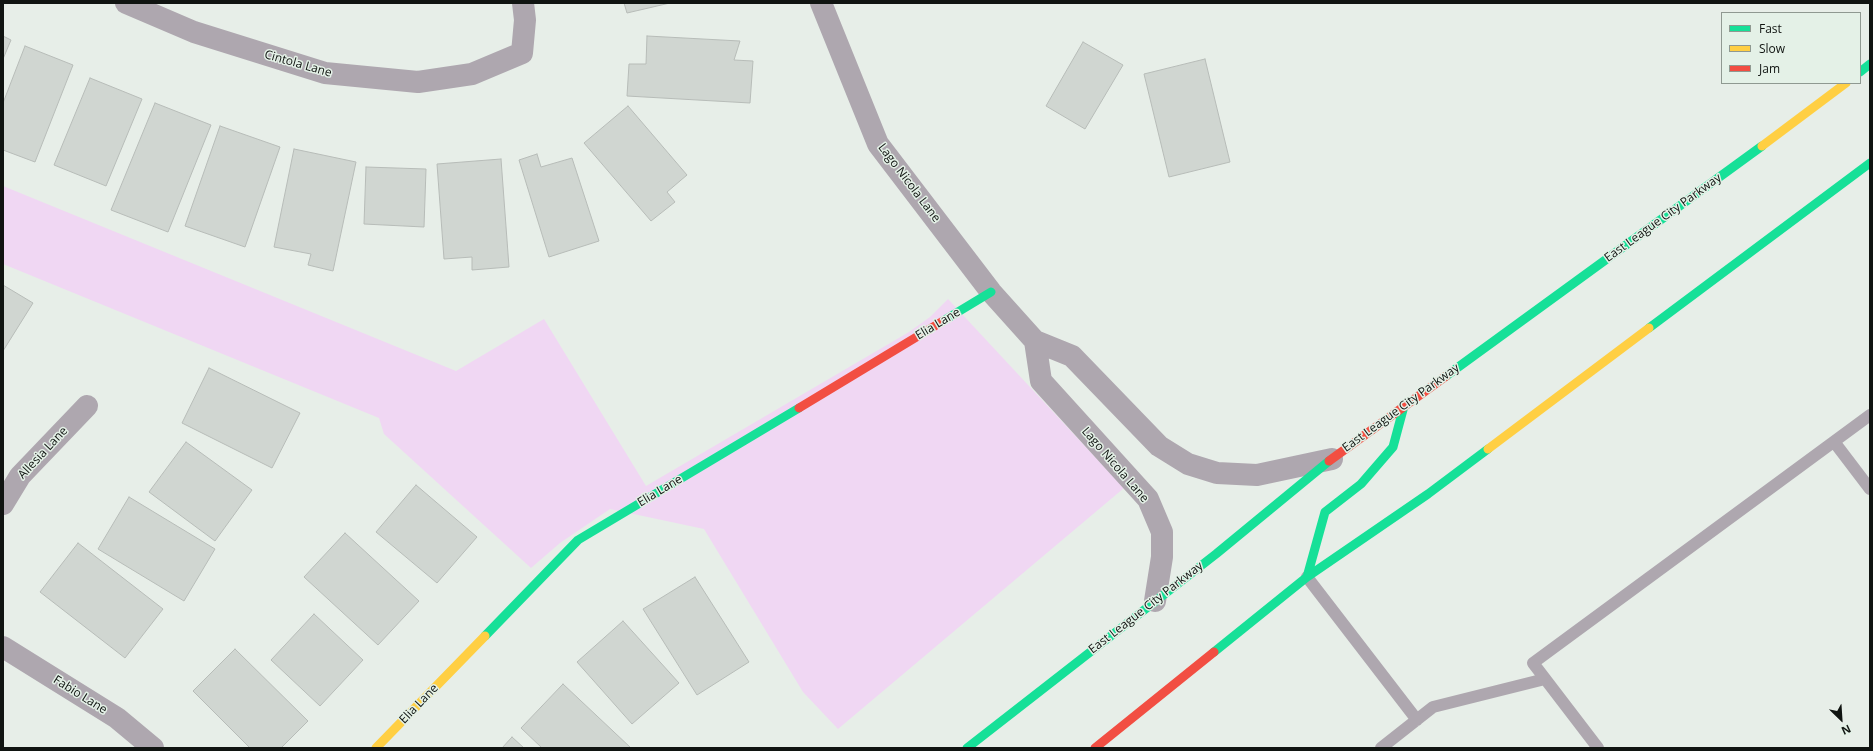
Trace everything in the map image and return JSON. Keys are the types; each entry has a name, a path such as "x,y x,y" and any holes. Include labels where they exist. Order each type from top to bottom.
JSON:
{"main road":[{"path":"1861,71 1870,64"},
{"name":"East League City Parkway","path":"967,748 1216,554 1332,458 1800,119 1845,84"},
{"path":"1095,748 1307,577 1428,494 1870,163"},
{"name":"Elia Lane","path":"376,748 578,540 991,292"},
{"path":"1307,577 1325,512 1361,484 1393,447 1404,406"}],"street":[{"name":"Cintola Lane","path":"126,3 194,32 324,73 418,82 472,74 522,53 525,20 523,3"},
{"name":"Lago Nicola Lane","path":"821,3 878,144 991,292 1035,341 1072,356 1159,446 1188,464 1217,473 1257,475 1332,458"},
{"name":"Lago Nicola Lane","path":"1035,341 1041,381 1148,499 1162,532 1162,558 1155,602"},
{"name":"Allesia Lane","path":"3,504 20,476 87,406"},
{"name":"Fabio Lane","path":"3,648 117,718 153,748"}],"lane":[{"path":"1598,748 1533,663 1835,443 1870,415"},
{"path":"1835,443 1870,489"},
{"path":"1307,577 1417,720"},
{"path":"1381,748 1433,707 1545,679"}],"shaded area":[{"path":"3,186 456,371 544,319 646,486 909,332 930,317 948,299 1124,488 838,729 803,692 704,529 610,509 560,543 531,568 384,434 379,418 3,264"}],"building":[{"path":"624,3 670,3 627,13"},
{"path":"3,36 11,40 3,59"},
{"path":"647,36 740,41 734,60 753,61 750,103 627,96 629,64 646,64"},
{"path":"1083,42 1123,65 1085,129 1046,106"},
{"path":"25,46 73,65 35,162 3,150 3,103"},
{"path":"1205,59 1230,162 1169,177 1144,74"},
{"path":"90,78 142,99 106,186 54,165"},
{"path":"155,103 211,125 168,232 111,210"},
{"path":"628,106 687,175 667,192 675,202 651,221 584,143"},
{"path":"220,126 280,147 245,247 185,226"},
{"path":"294,149 356,162 333,271 308,265 311,254 274,247"},
{"path":"537,154 541,167 572,158 599,241 549,257 519,160"},
{"path":"501,159 509,267 472,270 472,257 444,259 437,164"},
{"path":"366,167 426,169 424,227 364,224"},
{"path":"3,285 33,303 3,351"},
{"path":"209,368 300,413 272,468 182,423"},
{"path":"186,442 252,490 215,541 149,492"},
{"path":"416,485 477,537 437,583 376,532"},
{"path":"129,497 215,549 184,601 98,549"},
{"path":"345,533 419,601 378,645 304,577"},
{"path":"78,543 163,609 125,658 40,592"},
{"path":"695,577 749,662 697,695 643,609"},
{"path":"314,614 363,660 320,706 271,660"},
{"path":"623,621 679,683 632,724 577,662"},
{"path":"235,649 308,721 281,748 250,748 193,691"},
{"path":"563,684 631,748 542,748 521,728"},
{"path":"512,737 524,748 502,748"}],"traffic: fast":[{"path":"1861,71 1870,64"},
{"path":"1446,376 1762,146"},
{"path":"1649,328 1870,163"},
{"path":"943,321 991,292"},
{"path":"1307,577 1325,512 1361,484 1393,447 1404,406"},
{"path":"485,636 578,540 799,408"},
{"path":"1214,652 1307,577 1428,494 1488,449"},
{"path":"967,748 1216,554 1329,461"}],"traffic: slow":[{"path":"1762,146 1845,84"},
{"path":"1488,449 1649,328"},
{"path":"376,748 485,636"}],"traffic: jam":[{"path":"799,408 943,321"},
{"path":"1329,461 1446,376"},
{"path":"1095,748 1214,652"}]}
